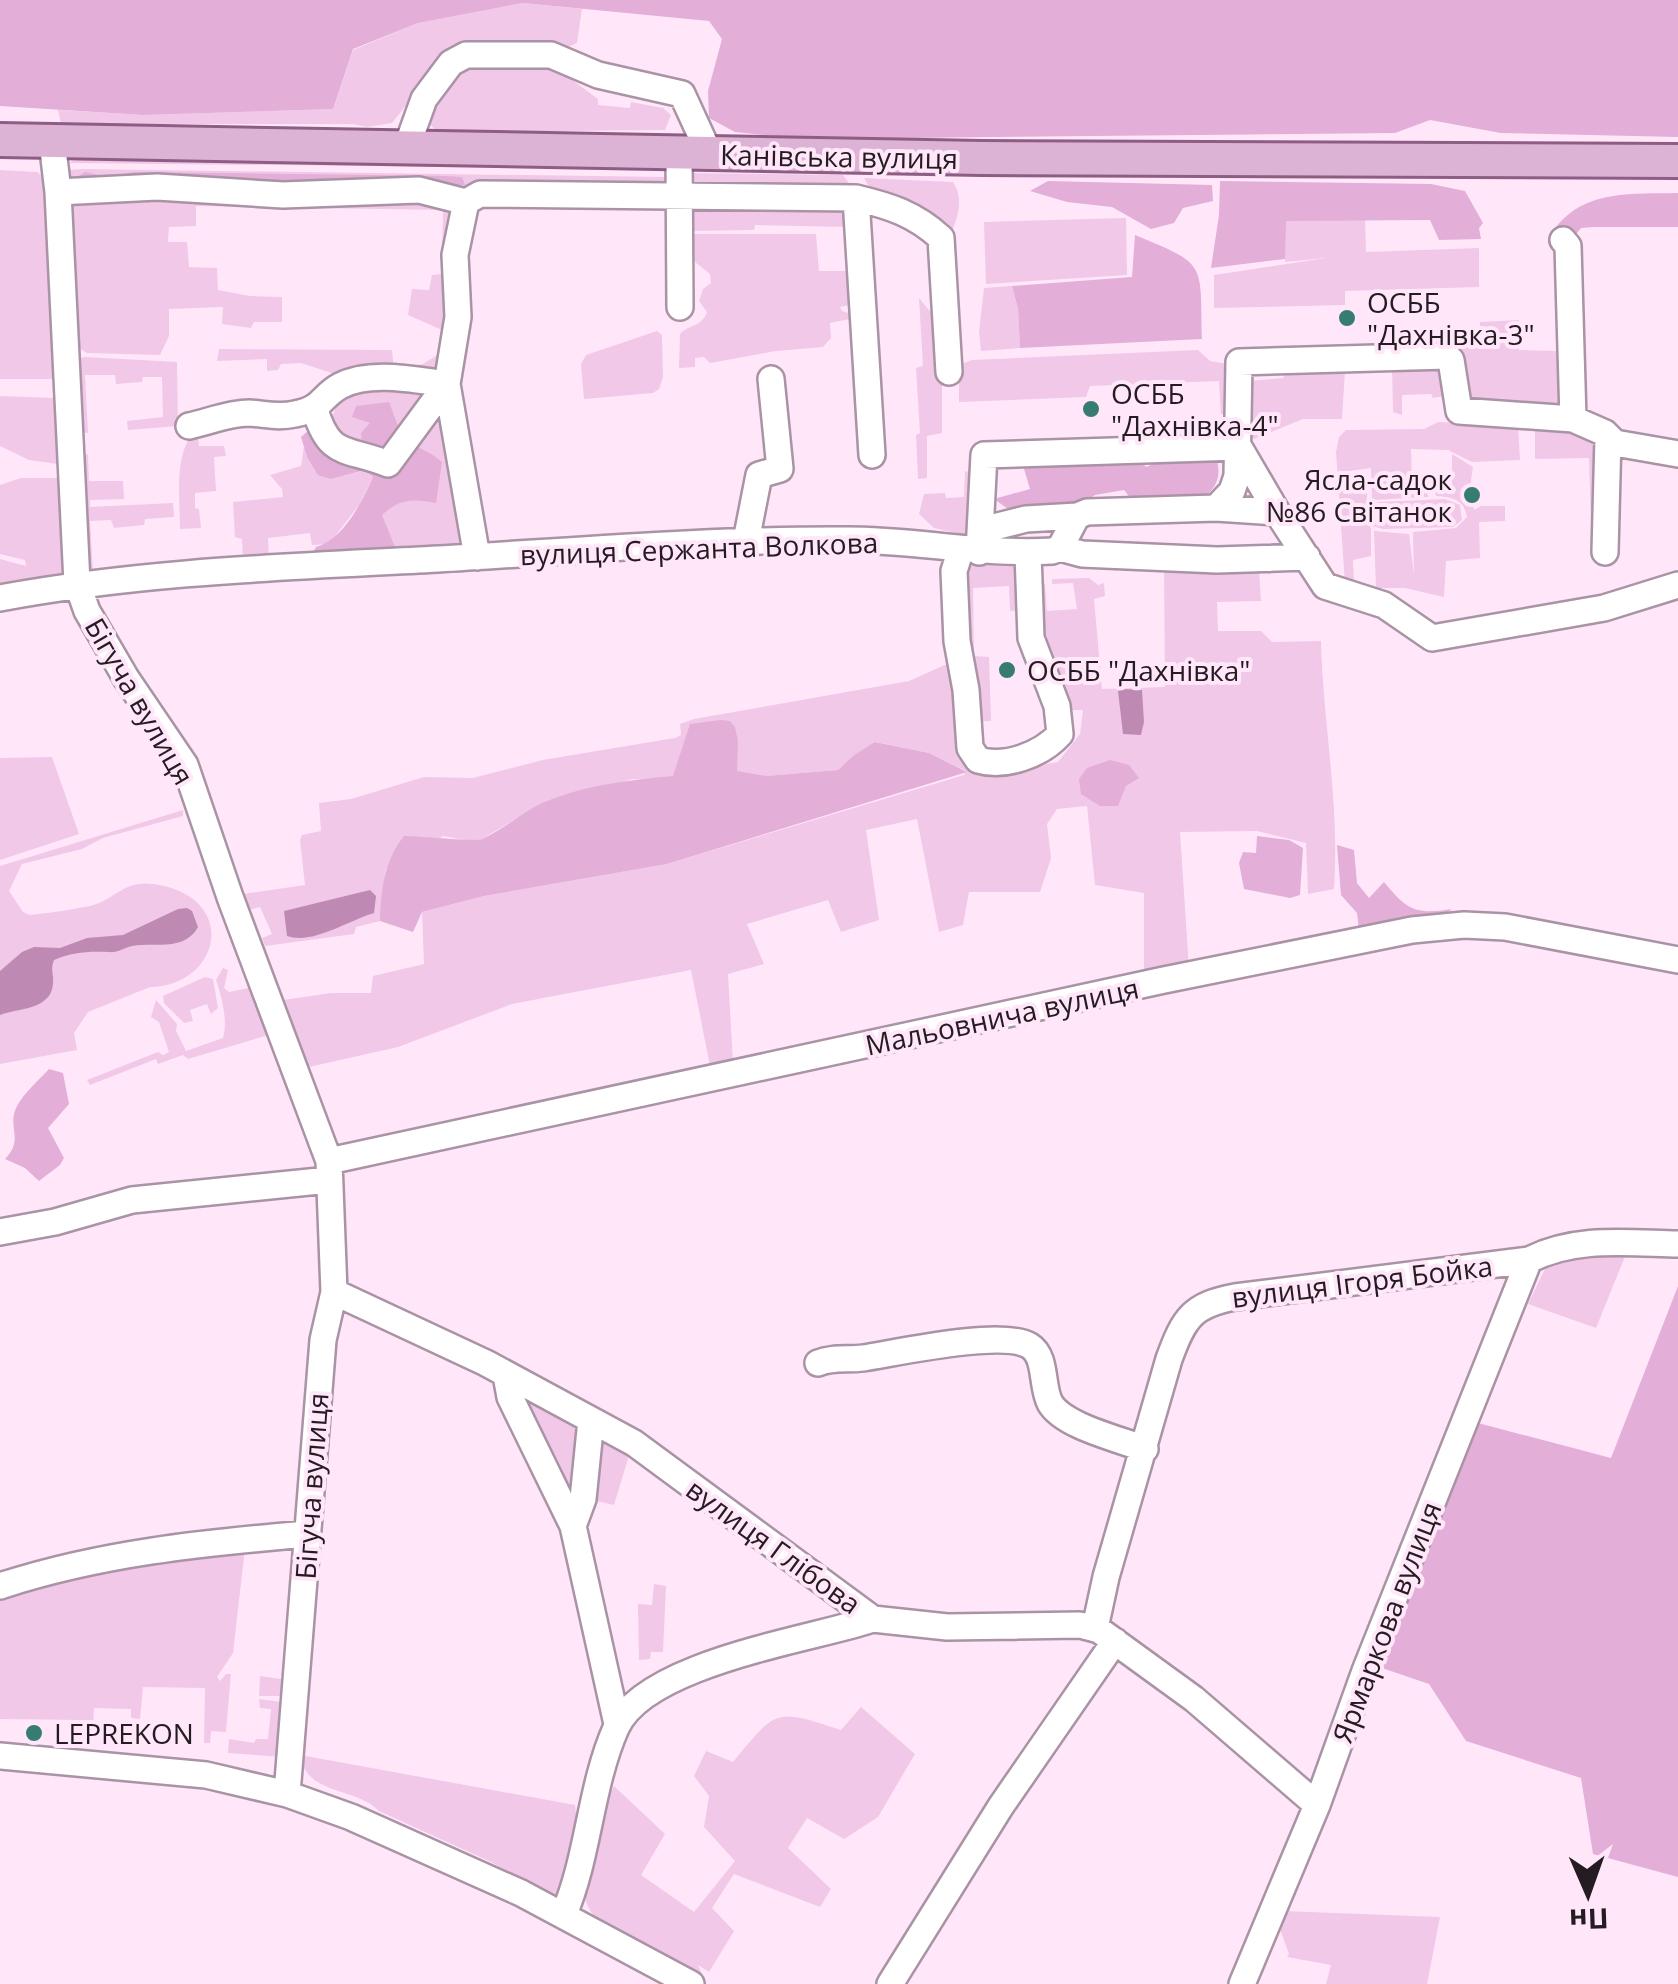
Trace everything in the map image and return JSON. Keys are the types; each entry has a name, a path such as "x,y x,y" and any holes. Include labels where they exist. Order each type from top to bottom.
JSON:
{"main road":[{"name":"Канівська вулиця","path":"0,140 859,156 1678,161"}],"street":[{"path":"407,146 424,100 452,63 466,55 552,55 598,75 682,94 694,153 678,198 680,307"},
{"name":"Бігуча вулиця","path":"52,141 58,192 77,583 87,611 126,678 185,765 329,1170 334,1292 322,1340 287,1794"},
{"path":"859,156 854,174 866,200 872,455"},
{"path":"58,192 156,187 284,195 420,190 466,202 480,194 500,192 866,200 894,206 920,220 941,238 949,372"},
{"path":"466,202 455,255 458,317 448,384 477,556"},
{"path":"1563,240 1568,246 1573,418"},
{"path":"1216,508 1232,492 1240,447 1238,362 1444,355 1451,360 1459,411 1573,418 1616,443 1678,454"},
{"path":"189,426 233,415 250,413 280,418 315,410 338,387 357,381 406,378 448,384"},
{"path":"746,542 760,475 780,469 770,380"},
{"path":"315,410 323,436 332,445 388,464 448,384"},
{"path":"1605,552 1608,437"},
{"path":"1240,447 1325,586 1384,605 1432,638 1604,608 1678,585"},
{"path":"974,544 984,454 1240,447"},
{"path":"1028,553 1031,638 1054,695 1060,734 1040,752 997,764 978,760 970,748 966,690 957,641 954,571 974,544 1026,519 1087,512 1216,508 1278,512"},
{"path":"1060,548 1078,516"},
{"name":"вулиця Сержанта Волкова","path":"0,598 77,583 206,570 746,542 974,544 1028,553 1060,548 1082,554 1217,560 1307,557"},
{"name":"Мальовнича вулиця","path":"329,1170 1164,980 1412,930 1464,924 1505,927 1678,960"},
{"path":"0,1232 132,1200 329,1170"},
{"name":"вулиця Ігоря Бойка","path":"890,1984 1104,1635 1106,1576 1178,1335 1192,1314 1206,1303 1530,1260 1548,1250 1590,1243 1678,1244"},
{"name":"Ярмаркова вулиця","path":"1242,1984 1317,1805 1372,1652 1530,1260"},
{"name":"вулиця Глібова","path":"334,1292 486,1363 634,1443 873,1618 947,1627 1080,1625 1104,1635"},
{"path":"818,1363 951,1344 1018,1342 1036,1352 1047,1396 1063,1417 1145,1449"},
{"path":"506,1376 510,1397 574,1526 617,1724 591,1810 574,1891 564,1914"},
{"path":"574,1526 583,1499 591,1420"},
{"path":"0,1586 54,1568 166,1546 307,1534"},
{"path":"617,1724 657,1686 674,1678 729,1658 873,1618"},
{"path":"1104,1635 1194,1699 1317,1805"},
{"path":"0,1756 206,1775 287,1794 351,1818 564,1914 684,1982"}],"shaded area":[{"path":"0,0 1678,0 1678,137 1501,133 1430,120 1395,133 805,139 735,132 709,118 708,91 722,39 709,21 523,3 418,23 353,49 333,109 143,115 0,106"},
{"path":"523,3 582,9 577,43 568,47 540,43 432,73 392,123 367,127 61,124 58,110 143,115 333,109 353,50 418,23"},
{"path":"552,65 598,99 598,105 630,108 631,102 663,108 671,115 665,130 439,132 426,122 427,109 464,66"},
{"path":"77,158 663,165 664,169 69,163"},
{"path":"0,170 37,172 44,178 54,379 0,379"},
{"path":"69,170 666,179 661,187 68,187"},
{"path":"85,172 108,177 134,172 444,176 462,177 465,185 76,183"},
{"path":"684,173 843,175 849,183 693,191"},
{"path":"864,178 953,182 959,203 949,238 873,194"},
{"path":"1048,181 1212,185 1213,201 1183,208 1174,223 1151,229 1112,207 1067,202 1030,191"},
{"path":"1220,181 1431,184 1465,191 1483,223 1479,228 1481,239 1439,240 1430,220 1286,221 1285,259 1211,268"},
{"path":"142,193 326,201 420,196 450,200 456,205 447,269 449,339 441,373 437,375 427,366 424,375 350,379 301,363 281,364 278,370 267,371 267,359 217,361 219,349 392,350 394,371 423,364 442,352 442,330 408,315 412,289 429,290 432,275 442,274 443,210 196,206 196,226 169,227 168,242 187,242 189,267 217,268 218,290 282,297 282,322 254,322 251,328 222,324 223,307 169,309 169,336 160,355 87,353 79,348 73,325 71,208 79,199"},
{"path":"1678,193 1678,227 1581,228 1573,238 1556,227 1568,215 1596,200 1628,194"},
{"path":"843,210 850,227 755,225 754,230 688,231 686,212"},
{"path":"1126,218 1127,275 986,284 984,222"},
{"path":"1365,218 1366,252 1479,248 1479,287 1345,291 1345,305 1214,308 1214,275 1326,258 1285,262 1285,219"},
{"path":"688,234 816,234 819,271 852,271 852,304 840,307 851,314 850,319 830,323 831,338 823,347 710,363 704,357 695,358 695,367 679,368 680,334 704,317 707,312 699,301 703,289 711,283 710,274 695,262"},
{"path":"1135,235 1176,253 1195,269 1201,294 1202,339 1020,348 1018,309 1012,286 1132,277"},
{"path":"1012,286 1018,309 1020,348 981,351 984,288"},
{"path":"919,298 937,320 942,365 942,433 927,436 927,478 918,479 916,368 923,366"},
{"path":"1519,320 1519,350 1558,351 1561,406 1470,406 1461,396 1457,328 1480,327 1480,322"},
{"path":"657,331 662,335 663,377 659,389 653,393 584,399 581,364 586,355"},
{"path":"1198,350 1210,361 1234,365 1237,415 1221,414 1219,381 1090,386 1086,397 959,402 959,365 972,360"},
{"path":"85,357 177,362 178,426 128,430 127,421 163,417 162,377 116,384 115,375 85,375 88,433 81,432 77,367"},
{"path":"1392,365 1439,365 1450,395 1402,395 1402,415 1393,412"},
{"path":"1345,371 1342,419 1303,419 1250,438 1250,381 1283,378 1285,374"},
{"path":"367,385 432,391 378,454 327,429 339,400"},
{"path":"0,396 55,398 60,461 57,464 29,460 0,446"},
{"path":"440,397 465,552 341,558"},
{"path":"389,402 405,437 442,462 436,503 407,501 382,515 397,552 310,558 316,547 335,537 351,519 373,477 365,470 331,479 318,475 301,437 309,430 319,435 322,452 337,455 362,448 361,433 370,423 352,417 356,406"},
{"path":"1438,422 1518,425 1520,460 1472,462 1448,450 1411,449 1412,486 1428,486 1428,497 1372,500 1371,468 1350,471 1351,487 1368,487 1365,514 1371,528 1371,556 1353,560 1354,584 1345,584 1336,452 1339,437 1346,430 1424,429"},
{"path":"1535,425 1579,427 1600,443 1596,554 1592,554 1589,458 1535,459"},
{"path":"197,429 199,446 224,446 226,456 214,457 216,491 195,493 201,528 180,529 181,462 189,438"},
{"path":"304,446 307,457 331,479 366,470 373,477 359,505 329,544 312,545 310,533 268,538 269,560 243,560 242,539 235,537 233,502 283,497 282,489 270,475 301,466"},
{"path":"88,454 89,481 123,481 124,499 90,500 90,507 173,503 174,517 145,519 144,525 114,528 111,520 90,521 93,572 86,570 82,456"},
{"path":"1452,454 1473,467 1474,510 1481,506 1505,506 1505,521 1479,522 1480,558 1446,561 1444,597 1405,588 1376,588 1374,531 1409,534 1414,575 1413,532 1456,528 1467,517 1456,500 1436,496 1434,486 1452,485"},
{"path":"1216,456 1218,478 1205,497 1132,500 1124,490 1095,495 1081,504 1018,516 994,499 1030,489 1022,462 1132,458 1147,467 1157,461"},
{"path":"965,471 974,474 973,537 934,528 919,514 924,494 964,497"},
{"path":"21,478 59,478 61,482 65,579 0,591 0,559 26,566 25,560 0,554 0,485"},
{"path":"1445,499 1460,505 1462,520 1453,527 1383,529 1372,526 1369,519 1370,510 1378,502"},
{"path":"1004,561 1020,566 1025,610 1010,611 1009,586 973,588 974,656 989,657 991,721 981,721 976,753 964,565"},
{"path":"1164,568 1259,569 1261,601 1217,602 1218,631 1261,631 1272,642 1321,641 1335,826 1334,889 1308,894 1306,843 1257,831 1180,832 1189,969 1144,978 1144,893 1095,885 1087,806 1057,809 1047,824 1051,858 1040,892 969,892 963,925 939,932 917,819 866,830 879,920 841,932 828,900 747,924 764,964 728,974 733,1063 711,1071 691,970 512,1004 398,1047 309,1067 283,1000 331,993 371,993 373,976 424,964 422,912 484,896 667,864 964,775 966,771 929,753 876,742 838,770 632,779 540,805 482,839 443,836 386,869 380,921 356,927 354,934 265,946 262,938 272,934 260,907 249,910 243,894 305,885 300,840 302,835 321,831 319,803 351,799 424,777 473,778 543,760 675,738 681,735 680,724 694,719 909,681 956,660 962,689 993,773 1058,762 1080,734 1083,710 1067,710 1042,654 1035,582 1045,584 1047,611 1077,609 1073,583 1052,584 1052,579 1089,578 1098,585 1104,583 1105,596 1094,599 1102,689 1165,687"},
{"path":"1142,690 1141,735 1123,734 1118,691"},
{"path":"730,721 735,727 737,771 766,776 838,770 875,742 929,753 967,772 667,864 484,896 422,912 413,932 380,921 385,876 404,836 482,839 536,806 568,793 673,776 690,724"},
{"path":"52,757 79,834 0,860 0,758"},
{"path":"1110,760 1129,765 1139,778 1126,786 1118,806 1100,806 1081,794 1079,779 1087,768"},
{"path":"183,810 183,816 22,864 9,891 23,912 30,915 90,906 134,885 153,884 181,892 200,905 209,922 211,940 205,957 193,972 174,983 150,987 88,1012 74,1033 77,1050 0,1064 0,866"},
{"path":"1257,836 1289,840 1303,848 1300,895 1290,898 1244,889 1239,863 1243,852 1256,853"},
{"path":"1337,845 1354,850 1357,883 1369,898 1384,882 1413,908 1452,909 1436,921 1359,930 1357,913 1341,895"},
{"path":"370,890 376,896 374,913 319,935 287,936 284,911"},
{"path":"187,908 198,927 185,940 54,960 53,984 46,999 0,1015 0,971 22,952 34,947 60,948 87,938 123,935"},
{"path":"223,968 228,970 224,988 229,992 253,987 272,1034 188,1059 183,1055 158,1064 156,1059 90,1085 87,1080 158,1052 169,1052 159,1022 151,1017 156,1000 177,1024 176,1031 186,1051 223,1038 225,1017 216,980"},
{"path":"205,977 213,979 218,1008 211,1014 207,1004 190,1010 193,1021 184,1023 164,1003 163,996"},
{"path":"49,1069 63,1073 69,1104 48,1128 64,1158 39,1181 25,1168 5,1159 14,1145 17,1106"},
{"path":"1626,1254 1596,1328 1528,1304 1546,1267 1587,1256"},
{"path":"1678,1286 1678,1877 1593,1854 1581,1778 1466,1741 1429,1684 1382,1668 1478,1423 1611,1458"},
{"path":"521,1392 573,1421 579,1448 572,1496"},
{"path":"608,1437 631,1449 614,1505 589,1495 599,1440"},
{"path":"245,1548 233,1653 217,1677 220,1681 231,1674 226,1732 211,1731 210,1743 204,1743 205,1688 143,1687 140,1719 131,1718 131,1709 94,1708 92,1746 83,1745 84,1720 0,1719 0,1589 52,1575"},
{"path":"654,1584 666,1586 663,1652 651,1652 650,1659 639,1660 638,1604 652,1605"},
{"path":"260,1676 288,1680 282,1757 228,1753 229,1739 254,1743 256,1739 268,1739 271,1709 260,1708 259,1699 281,1702 281,1696 259,1696"},
{"path":"861,1707 915,1754 878,1817 844,1839 807,1818 788,1848 831,1889 820,1907 734,1874 712,1908 734,1931 709,1972 698,1965 706,1984 628,1940 592,1913 586,1900 585,1868 594,1831 614,1786 665,1834 641,1875 694,1912 735,1861 704,1827 709,1796 694,1776 706,1751 733,1762 759,1732 778,1718 802,1718 841,1730"},
{"path":"300,1755 575,1805 577,1822 566,1888 558,1894 545,1893 491,1862 357,1797 321,1784 304,1768"},
{"path":"1283,1911 1440,1917 1427,1984 1326,1984 1331,1965 1287,1957 1278,1924"}],"place":[{"name":"ОСББ \"Дахнівка-3\"","path":"1347,318"},
{"name":"ОСББ \"Дахнівка-4\"","path":"1091,409"},
{"name":"Ясла-садок №86 Світанок","path":"1472,495"},
{"name":"ОСББ \"Дахнівка\"","path":"1007,670"},
{"name":"LEPREKON","path":"34,1733"}]}
